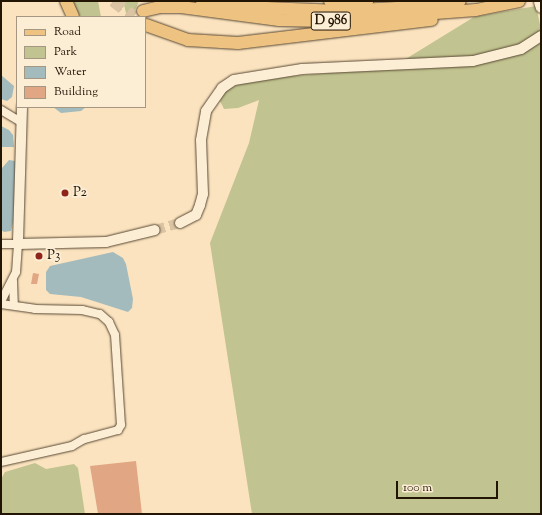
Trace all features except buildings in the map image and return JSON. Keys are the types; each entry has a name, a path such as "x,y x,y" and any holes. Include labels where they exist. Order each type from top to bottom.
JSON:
{"main road":[{"name":"D 986","path":"202,1 266,8 325,10 416,7 460,1"},
{"path":"330,1 416,7"},
{"name":"D 986","path":"144,13 161,7 181,7 280,20 328,21 476,10 519,1"},
{"path":"144,13 188,40 238,43 421,22 476,10"}],"street":[{"path":"180,223 196,215 203,194 201,140 206,111 222,88 234,80 302,69 473,61 522,49 541,36"},
{"path":"14,305 13,281 18,244 22,108"},
{"path":"1,110 21,122"},
{"path":"1,244 106,242 155,230"},
{"path":"1,462 72,446 84,439 118,430 121,425 115,335 109,322 100,314 82,310 35,309 1,302 13,281"}],"green space":[{"path":"71,1 98,1 101,16 78,16"},
{"path":"123,1 139,1 132,16 127,16"},
{"path":"536,6 541,29 541,514 252,514 210,243 249,143 259,100 238,108 224,109 220,101 223,95 228,89 253,79 391,68 474,17"},
{"path":"35,463 46,469 74,464 78,468 85,514 1,514 1,479 5,472"}],"water":[{"path":"1,75 14,86 12,97 7,101 1,99"},
{"path":"54,108 85,108 81,111 61,113"},
{"path":"1,126 9,130 13,135 14,147 1,147"},
{"path":"9,160 15,161 16,170 13,222 11,231 4,232 1,230 2,168"},
{"path":"113,252 123,258 126,264 133,299 132,308 128,312 81,297 50,294 46,290 46,272 50,266"}],"tunnel":[{"path":"113,1 133,16"},
{"path":"155,230 180,223"}],"place":[{"name":"P2","path":"65,193"},
{"name":"P3","path":"39,256"}]}
